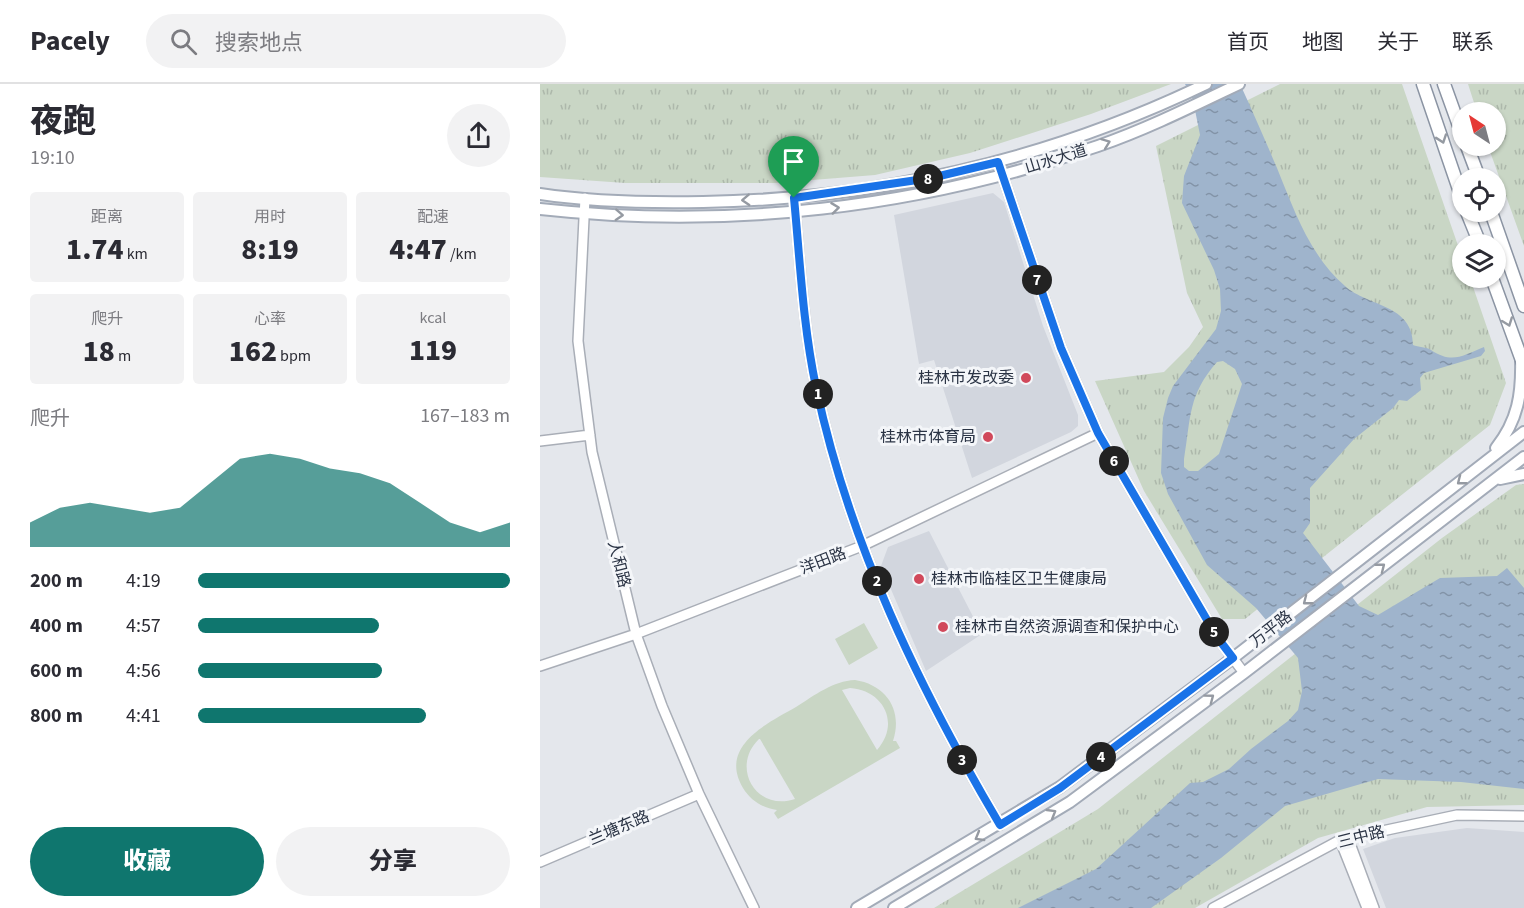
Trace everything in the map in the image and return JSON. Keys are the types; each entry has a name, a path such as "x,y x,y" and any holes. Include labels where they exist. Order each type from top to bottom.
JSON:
{"highway":[{"path":"1423,84 1452,169"},
{"path":"1444,84 1452,106"},
{"path":"1495,222 1520,278 1524,306"},
{"path":"1496,288 1523,362"}],"main road":[{"name":"山水大道","path":"540,194 660,202 794,198 931,178 998,162 1095,132 1206,84"},
{"name":"山水大道","path":"540,209 659,216 795,213 934,192 1003,175 1099,146 1185,111 1239,84"},
{"path":"1485,463 1515,420 1522,385 1523,362"},
{"name":"万平路","path":"857,908 1060,788 1233,658 1524,432"},
{"name":"万平路","path":"894,908 1070,802 1244,673 1524,457"},
{"path":"1489,484 1511,475 1524,474"}],"street":[{"path":"998,162 1061,348 1098,433 1217,637 1244,673"},
{"name":"人和路","path":"585,198 578,341 590,435 636,634 662,706 699,794 754,908"},
{"path":"794,198 816,386 837,470 862,546 910,658 951,742 1000,825"},
{"name":"洋田路","path":"540,666 636,634 862,546 1098,433"},
{"path":"540,441 590,435"},
{"name":"兰塘东路","path":"540,862 699,794"},
{"name":"三中路","path":"1213,908 1344,839 1457,815 1524,816"},
{"path":"1344,839 1367,908"},
{"path":"1344,839 1374,908"}],"shaded area":[{"path":"993,193 1004,202 1043,326 1078,415 1078,426 1071,432 972,478 934,360 919,364 894,215"},
{"path":"929,531 982,634 926,671 881,566 888,547"},
{"path":"1467,828 1524,832 1524,908 1386,908 1363,849 1395,838"}],"green space":[{"path":"540,84 1171,84 1091,114 970,153 875,175 775,183 625,183 540,177"},
{"path":"1280,84 1402,84 1454,234 1452,234 1452,288 1473,288 1506,383 1490,425 1245,619 1222,619 1144,491 1095,381 1164,372 1189,347 1203,327 1187,293 1156,146"},
{"path":"1468,84 1524,84 1524,246 1506,196 1506,168 1496,168 1492,156 1506,156 1506,102 1474,102"},
{"path":"1524,484 1524,805 1427,807 1318,838 1195,908 934,908 1098,809 1442,538 1516,485"},
{"path":"864,623 878,648 849,665 835,639"},
{"path":"855,680 876,687 890,701 896,720 893,741 896,741 900,748 778,819 774,813 777,810 758,803 743,788 737,773 737,760 741,748 772,720 824,689","holes":["850,688 872,695 885,710 888,729 877,750 842,690","760,739 795,799 781,801 769,799 759,793 752,784 747,774 747,762 751,750"]}],"water":[{"path":"1185,84 1240,84 1304,232 1322,261 1345,286 1388,308 1406,321 1413,345 1451,358 1463,356 1484,347 1485,351 1481,356 1424,373 1420,378 1421,390 1407,401 1399,400 1393,408 1354,439 1310,488 1310,523 1303,533 1359,606 1378,615 1440,578 1497,576 1507,568 1524,588 1524,789 1461,782 1378,779 1285,806 1221,858 1151,908 1018,908 1096,869 1190,783 1203,782 1229,769 1288,721 1298,710 1302,691 1298,658 1256,608 1207,565 1168,494 1161,473 1163,418 1168,398 1173,386 1216,329 1221,311 1220,289 1214,270 1182,203 1184,176 1200,135 1193,100","holes":["1223,361 1235,369 1242,384 1219,454 1198,471 1189,471 1184,467 1184,459 1192,407 1196,396 1217,362"]}],"place":[{"name":"桂林市发改委","path":"1026,378"},
{"name":"桂林市体育局","path":"988,437"},
{"name":"桂林市临桂区卫生健康局","path":"919,579"},
{"name":"桂林市自然资源调查和保护中心","path":"943,627"}],"route":[{"path":"998,162 1032,268 1061,348 1098,433 1158,539 1217,637 1233,658 1060,788 1000,825 951,742 910,658 862,546 837,470 816,386 794,198 863,190 931,178 998,162"}]}
